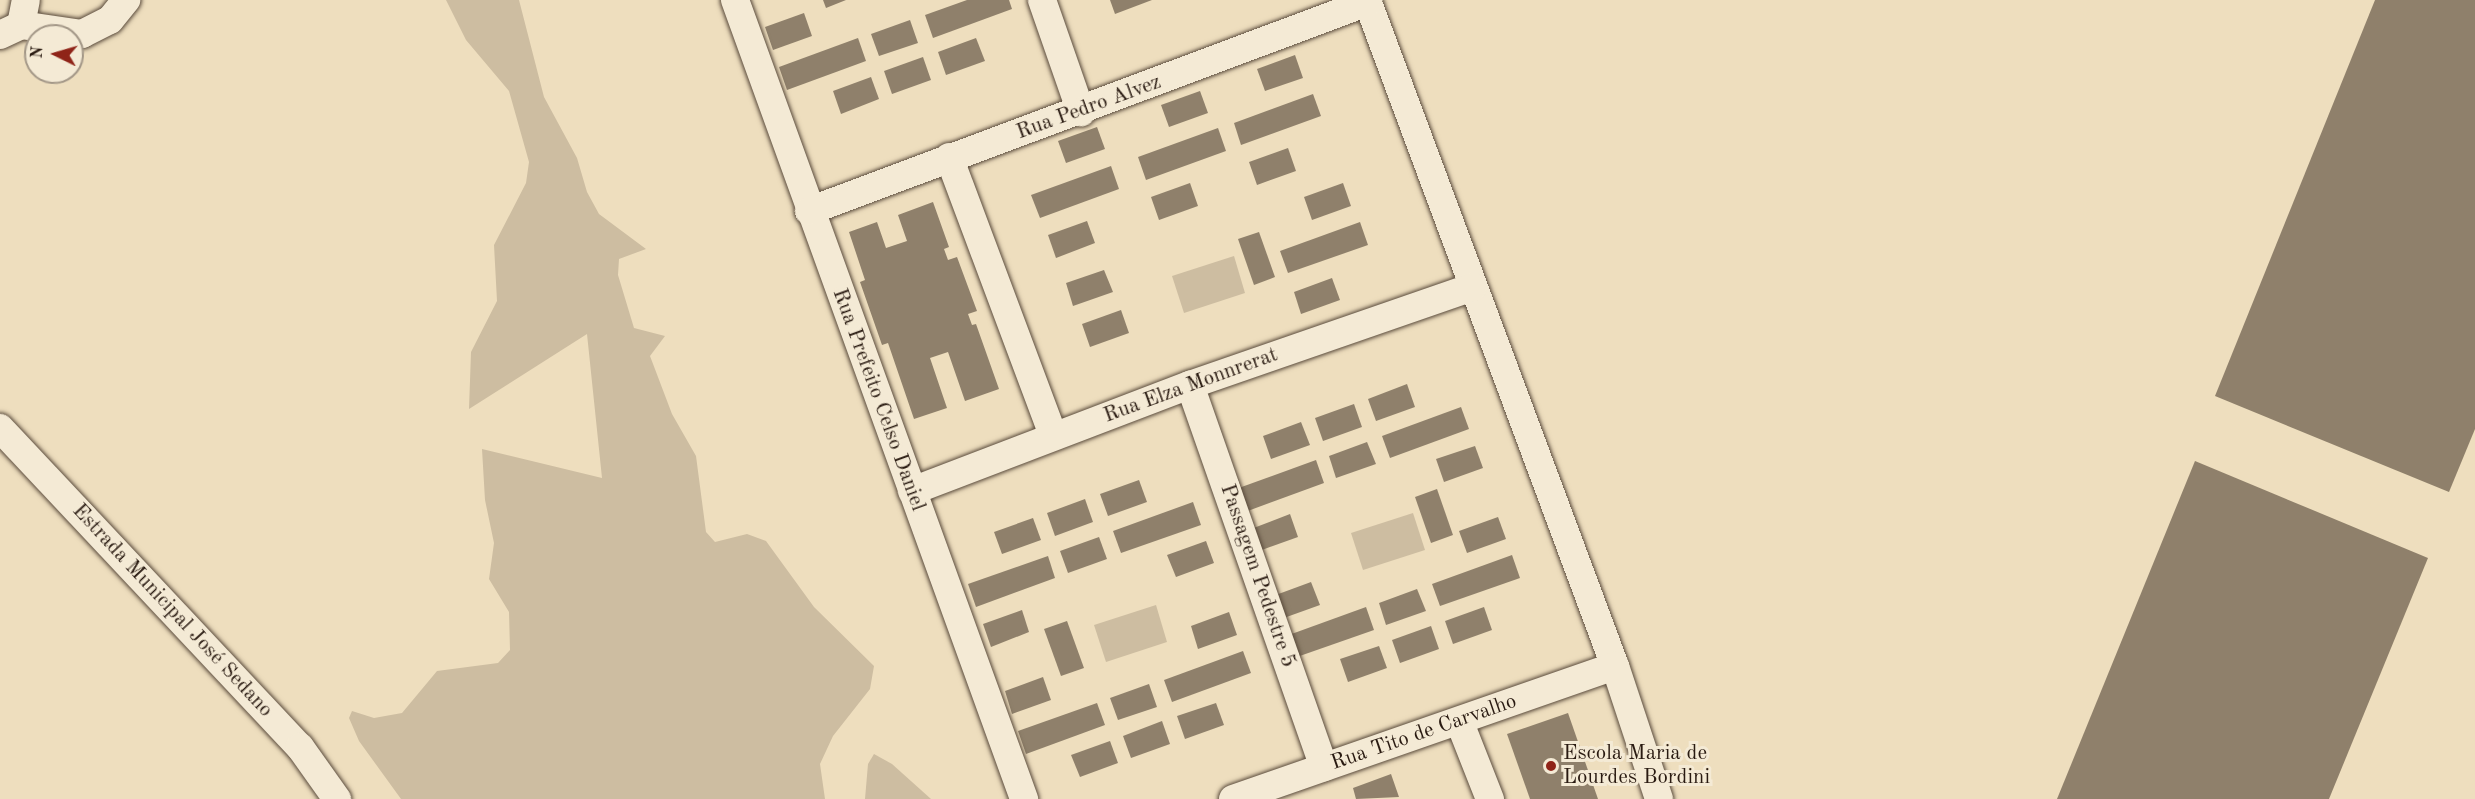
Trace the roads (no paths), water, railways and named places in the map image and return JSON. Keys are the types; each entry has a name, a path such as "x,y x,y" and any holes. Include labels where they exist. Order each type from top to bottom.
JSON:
{"street":[{"path":"16,20 82,34 110,20 126,0"},
{"name":"Rua Prefeito Celso Daniel","path":"735,0 809,211 1024,799"},
{"path":"1042,0 1081,112"},
{"path":"1367,1 1615,666 1659,799"},
{"name":"Rua Pedro Alvez","path":"809,211 949,157 1081,112 1367,1"},
{"path":"949,157 1053,435"},
{"name":"Rua Elza Monnrerat","path":"912,491 1053,435 1190,385 1473,287"},
{"name":"Passagem Pedestre 5","path":"1190,385 1324,767"},
{"name":"Estrada Municipal José Sedano","path":"0,428 300,747 337,799"},
{"name":"Rua Tito de Carvalho","path":"1233,799 1461,723 1615,666"},
{"path":"1461,723 1490,799"}],"place":[{"name":"Escola Maria de Lourdes Bordini","path":"1551,766"}]}
